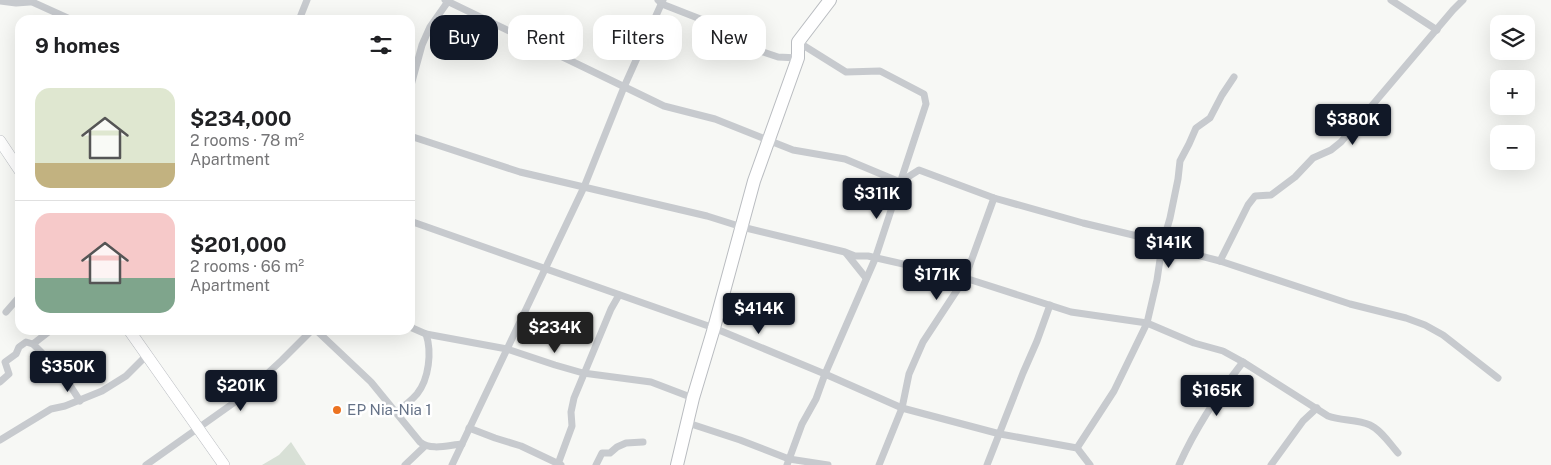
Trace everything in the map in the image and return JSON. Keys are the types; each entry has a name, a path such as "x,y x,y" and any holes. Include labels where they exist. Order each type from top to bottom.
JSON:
{"highway":[{"path":"677,465 693,398 754,181 798,58 798,42 830,0"}],"main road":[{"path":"0,141 15,164"},
{"path":"132,335 224,465"}],"street":[{"path":"301,15 307,0"},
{"path":"415,71 430,27 447,0 664,106 716,119 793,150 846,159 900,182"},
{"path":"1391,0 1437,30"},
{"path":"1220,261 1248,205 1255,196 1271,195 1295,177 1313,158 1331,150 1341,142 1463,0"},
{"path":"0,1 16,3 29,1 61,15"},
{"path":"462,465 453,462 584,188 661,1 730,31 739,44 778,57 798,58"},
{"path":"788,462 802,424 816,399 874,258 926,104 924,94 880,71 846,72 798,42"},
{"path":"1077,448 1114,391 1147,323 1157,280 1162,246 1178,179 1180,161 1196,128 1210,118 1222,94 1234,77"},
{"path":"415,138 511,169 584,188 708,216 742,227 855,256 868,256 965,278 1071,312 1103,315 1147,323 1194,343 1223,351 1328,416 1371,426 1398,453"},
{"path":"900,182 919,170 994,198 1083,223 1158,241 1162,246 1220,261 1350,304 1406,318 1425,325 1443,335 1498,378"},
{"path":"879,465 902,408 909,374 923,342 965,278 994,198"},
{"path":"415,223 714,328 902,408 1000,434 1077,448 1090,465"},
{"path":"845,252 866,278"},
{"path":"469,428 521,446 559,465 572,426 572,406 583,373 619,295"},
{"path":"6,312 15,302"},
{"path":"987,465 1050,305"},
{"path":"415,329 426,334 507,349 583,373 651,382 693,398"},
{"path":"396,412 412,399 424,382 429,344 426,334"},
{"path":"33,344 45,335"},
{"path":"146,465 242,397 309,335"},
{"path":"319,335 371,382 425,446 436,447 462,444"},
{"path":"0,382 9,374 5,362 16,354 19,347 26,342 33,344 62,373 80,401"},
{"path":"2,437 51,409 66,406 102,391 126,376 146,356"},
{"path":"1179,465 1219,392 1243,362"},
{"path":"1271,465 1303,421 1317,408"},
{"path":"688,423 740,440 788,462 828,465"},
{"path":"596,465 602,454 610,453 626,443 643,442"},
{"path":"405,465 425,446"}],"shaded area":[{"path":"291,442 306,465 262,465 279,455"}],"place":[{"name":"EP Nia-Nia 1","path":"337,410"}]}
